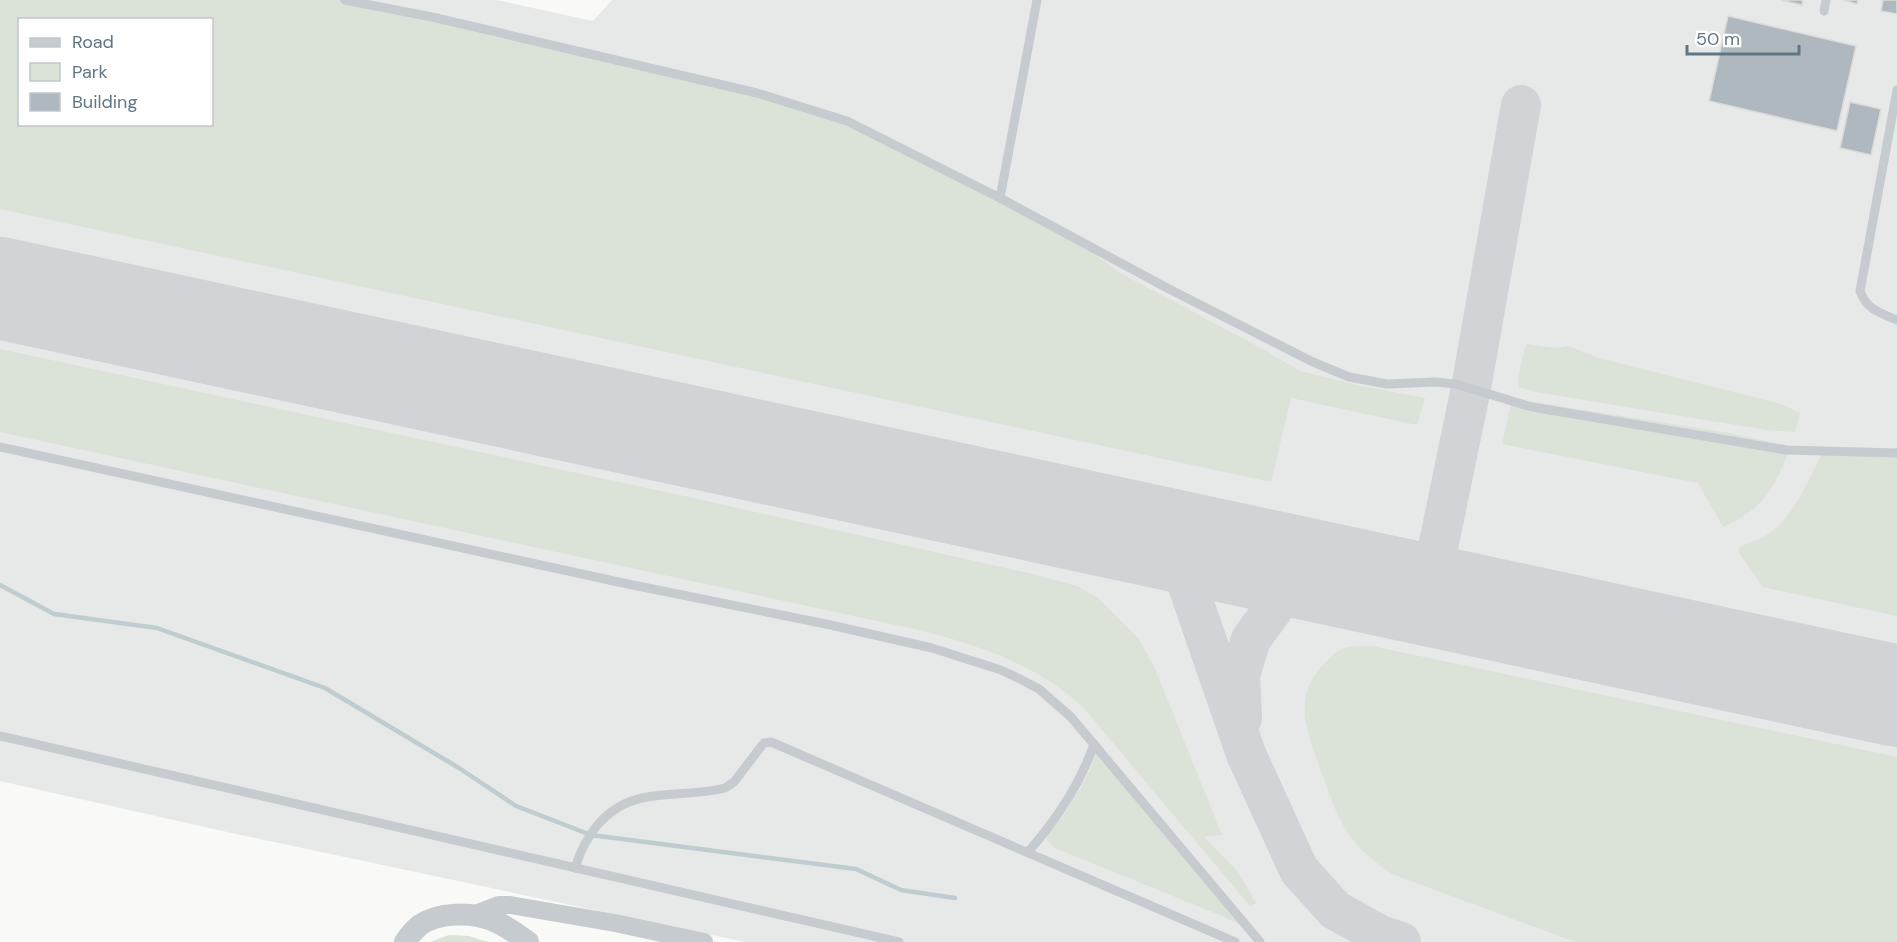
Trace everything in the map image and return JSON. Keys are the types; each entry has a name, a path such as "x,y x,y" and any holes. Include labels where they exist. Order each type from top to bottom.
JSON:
{"street":[{"path":"405,942 422,924 437,918 473,915 499,905 615,923 704,942"},
{"path":"473,915 493,920 528,942"}],"lane":[{"path":"345,0 432,17 722,85 824,113 859,126 1000,198 1169,289 1349,377 1387,384 1435,382 1456,384 1532,407 1786,450 1897,453"},
{"path":"1000,198 1037,0"},
{"path":"1824,11 1826,0"},
{"path":"1897,90 1860,291 1869,307 1897,320"},
{"path":"0,447 624,583 826,624 932,648 1001,670 1039,689 1071,717 1260,942"},
{"path":"0,736 899,942"},
{"path":"575,868 588,837 611,812 642,798 724,788 734,782 764,743 771,742 1235,942"},
{"path":"1028,852 1045,833 1074,791 1094,744"}],"shaded area":[{"path":"0,0 497,0 593,21 612,0 1897,0 1897,942 745,942 227,832 0,781"}],"green space":[{"path":"0,0 357,0 827,110 1085,247 1120,273 1300,371 1425,398 1417,425 1291,398 1271,482 0,209"},
{"path":"1526,344 1555,348 1568,346 1599,358 1781,404 1800,413 1795,432 1767,430 1535,392 1519,387 1518,377"},
{"path":"0,349 684,496 1033,574 1077,586 1098,598 1139,639 1156,671 1222,835 1204,837 1238,872 1256,903 1250,906 1083,707 1046,679 1006,658 963,642 919,630 0,432"},
{"path":"1515,399 1723,432 1791,446 1779,474 1763,500 1745,515 1723,527 1698,483 1502,444 1511,404"},
{"path":"1823,451 1897,452 1897,616 1763,587 1738,551 1740,547 1770,533 1787,516 1801,495"},
{"path":"1372,646 1897,757 1897,942 1575,942 1392,874 1363,851 1343,825 1316,757 1305,716 1307,691 1323,665 1344,648"},
{"path":"1098,747 1110,758 1260,935 1222,916 1055,848 1046,839 1081,787"},
{"path":"449,935 469,936 488,942 430,942"}],"building":[{"path":"1781,0 1803,0 1802,5"},
{"path":"1843,0 1858,0 1857,4"},
{"path":"1883,0 1897,0 1897,14 1881,11"},
{"path":"1728,16 1856,46 1837,131 1709,101"},
{"path":"1850,102 1881,109 1871,155 1840,148"}],"waterway":[{"path":"0,585 54,614 157,628 325,688 459,768 516,806 591,835 856,869 901,890 955,898"}],"taxiway":[{"path":"1428,596 1471,388 1521,105"},
{"path":"1172,540 1246,754 1299,870 1335,910 1380,935 1401,942"},
{"path":"1242,718 1240,675 1251,639 1279,601 1318,572"}],"runway":[{"path":"0,288 1897,696"}]}
